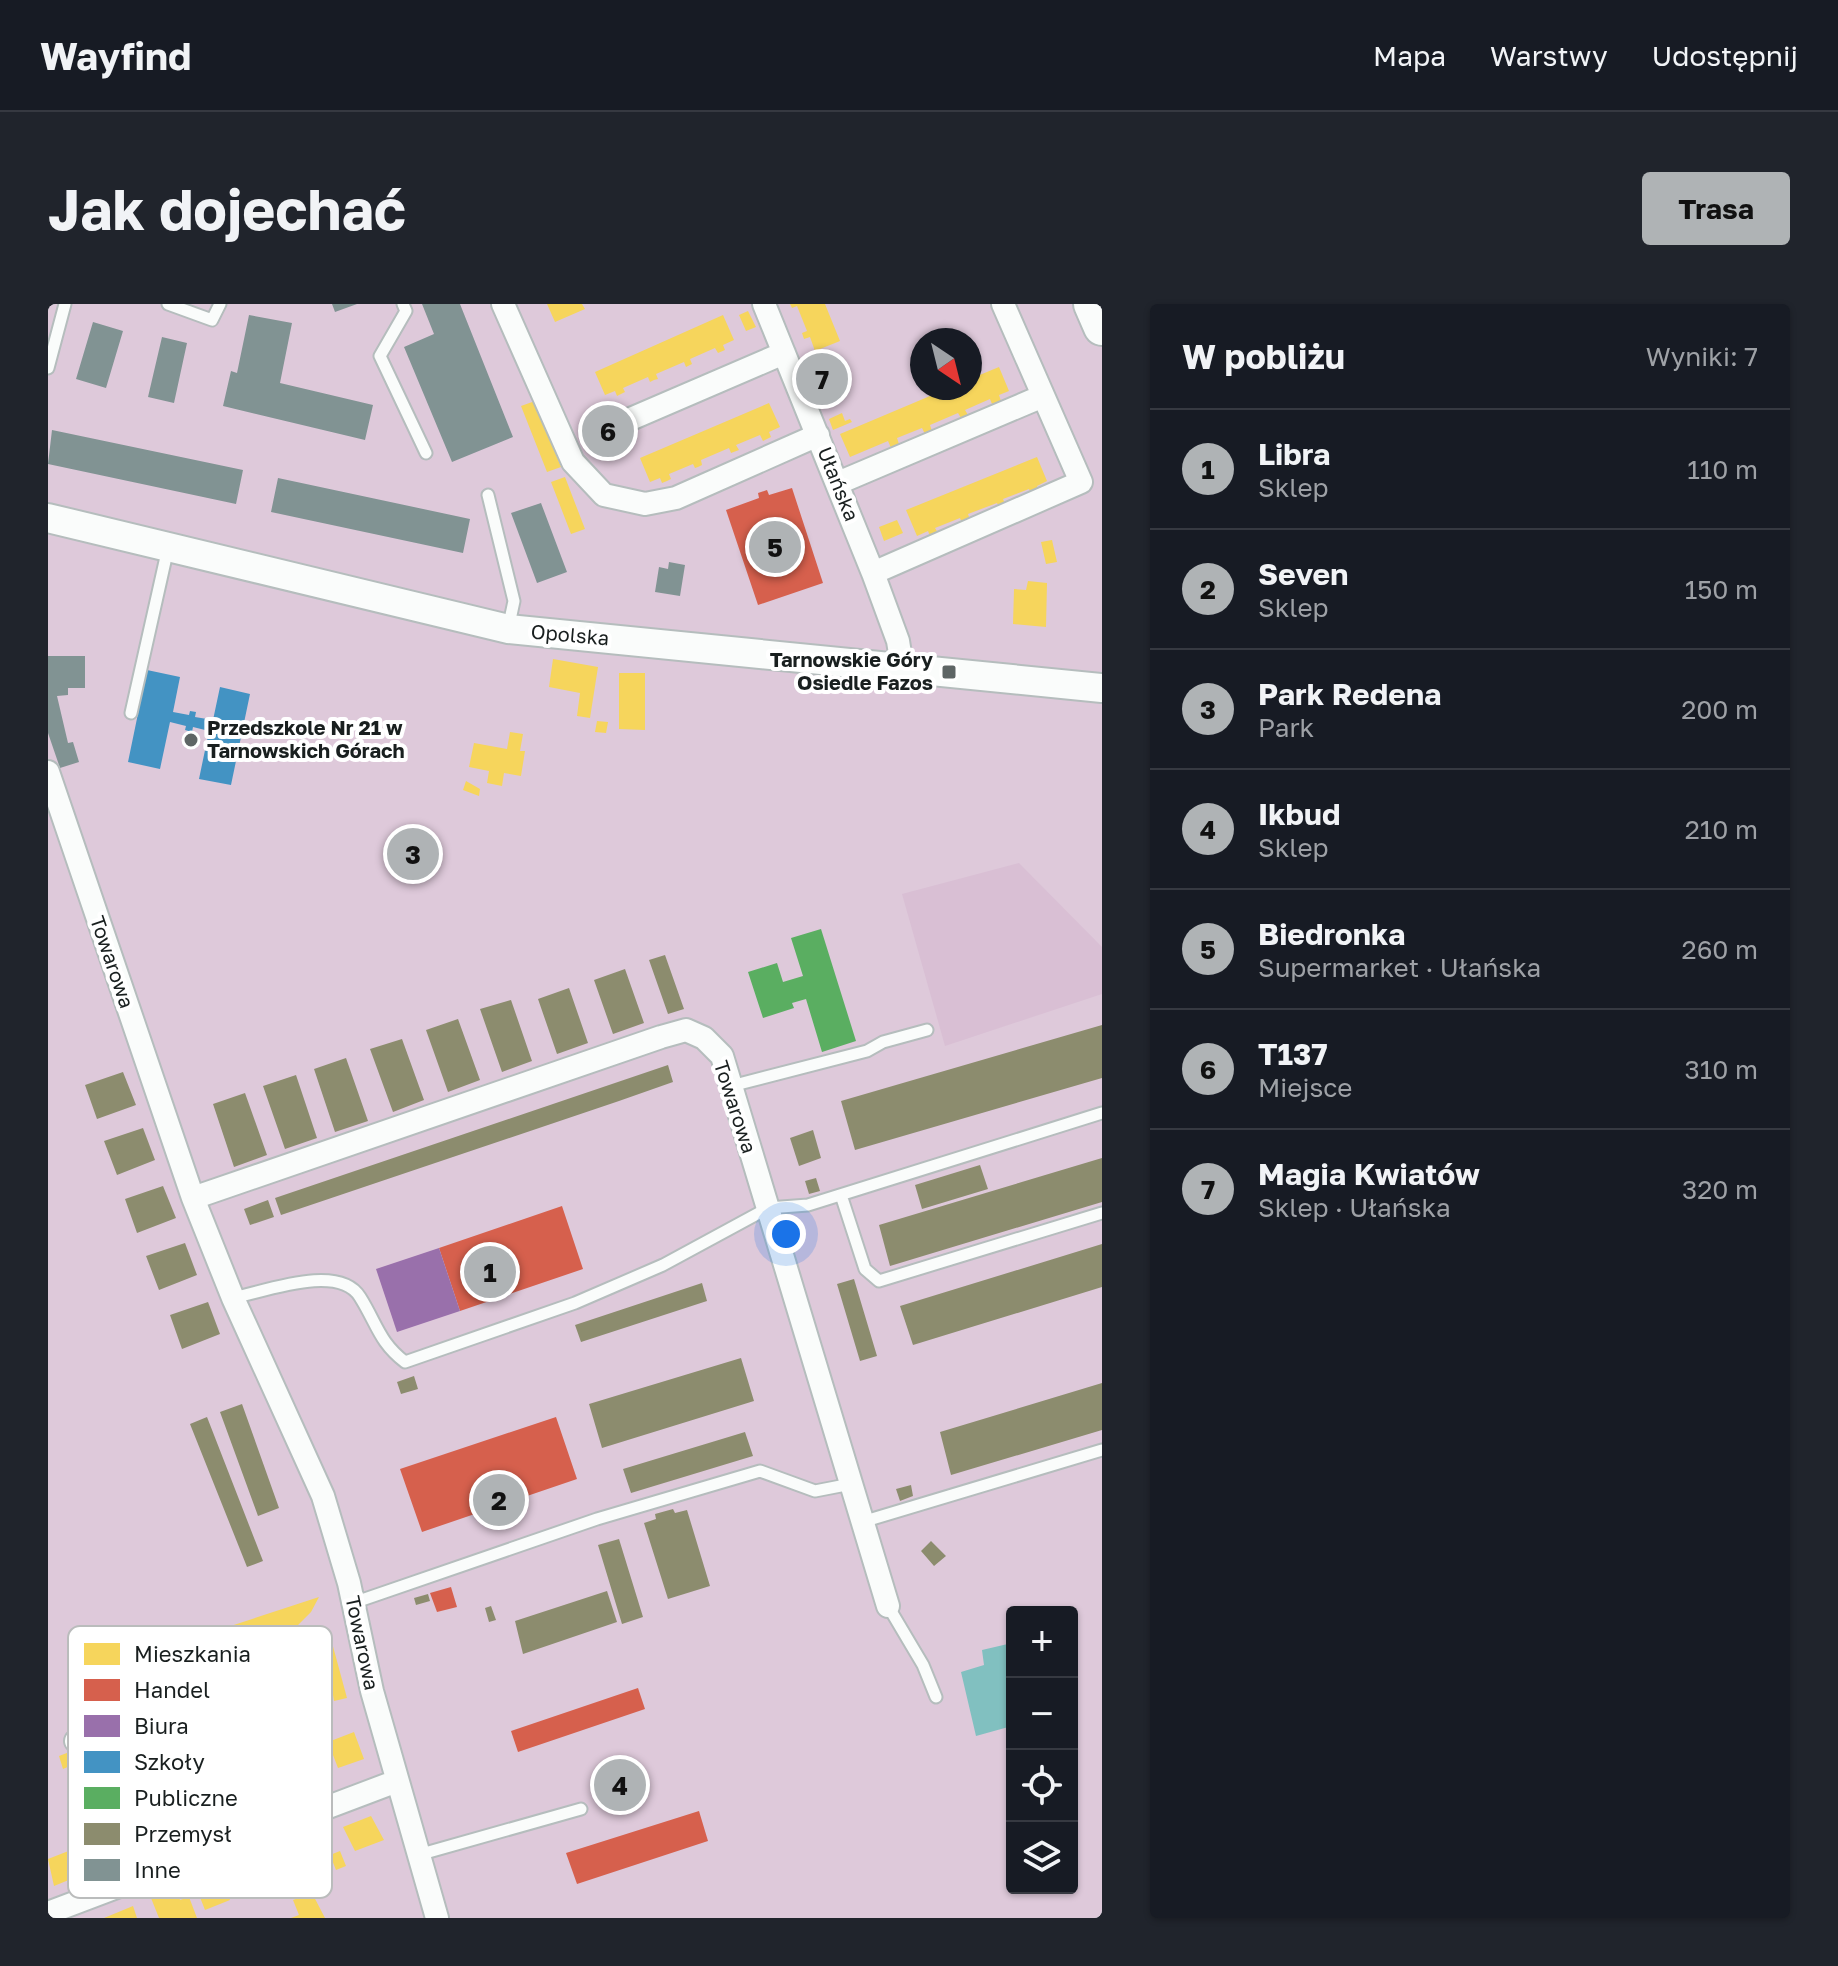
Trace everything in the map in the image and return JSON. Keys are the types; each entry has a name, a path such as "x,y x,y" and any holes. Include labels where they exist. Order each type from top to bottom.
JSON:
{"highway":[{"path":"1092,304 1102,327"}],"street":[{"path":"503,304 573,462 604,495 645,504 676,498 818,435"},
{"name":"Ułańska","path":"764,304 873,573 898,642 902,666"},
{"path":"873,573 936,551 1081,482 1003,304"},
{"path":"619,424 784,353"},
{"path":"838,483 1043,396"},
{"name":"Opolska","path":"48,518 508,629 1102,688"},
{"name":"Towarowa","path":"48,772 193,1198 233,1298 319,1484 353,1603 397,1781 437,1918"},
{"name":"Towarowa","path":"193,1198 686,1030 704,1038 722,1056 888,1606"},
{"path":"332,1805 397,1781"},
{"path":"48,1913 87,1898"}],"lane":[{"path":"48,368 65,304"},
{"path":"168,304 212,320 220,304"},
{"path":"403,304 406,311 380,356 426,453"},
{"path":"488,495 514,601 508,629"},
{"path":"131,713 168,547"},
{"path":"731,1086 867,1051 883,1042 927,1030"},
{"path":"233,1298 310,1281 338,1280 350,1285 359,1296 386,1348 405,1362 575,1303 663,1265 768,1208 808,1205 1102,1113"},
{"path":"841,1195 865,1269 879,1281 1102,1213"},
{"path":"862,1522 1102,1450"},
{"path":"353,1603 597,1519 760,1471 815,1491 851,1484"},
{"path":"888,1606 923,1665 936,1697"},
{"path":"418,1855 581,1809"}],"shaded area":[{"path":"48,304 1102,304 1102,1918 48,1918"},
{"path":"1019,863 1102,947 1102,994 945,1046 902,894"}],"water":[{"path":"1006,1644 1006,1728 976,1736 961,1672 984,1665 982,1650"}],"building: Mieszkania":[{"path":"547,304 582,304 585,309 555,322"},
{"path":"790,304 825,304 840,341 815,351 810,337 804,339 802,333 807,331 797,306 792,308"},
{"path":"748,311 756,327 746,331 739,315"},
{"path":"723,315 734,340 723,345 725,350 718,353 715,348 690,359 692,364 686,367 684,362 656,374 658,379 650,382 648,377 623,388 625,392 617,396 615,391 605,395 595,372"},
{"path":"999,367 1009,391 999,395 1001,401 992,404 990,399 965,410 968,415 961,418 958,413 930,425 932,431 925,434 922,428 897,438 899,444 891,448 888,441 850,457 840,434 921,400 982,400 982,374"},
{"path":"535,401 561,467 547,472 521,406"},
{"path":"769,403 780,427 769,432 771,437 763,441 760,435 736,445 739,450 731,453 729,448 701,460 702,465 698,467 695,468 693,464 669,474 671,479 667,481 662,483 660,478 650,482 640,458"},
{"path":"842,413 845,421 850,419 852,422 833,430 829,419"},
{"path":"611,424 615,435 604,438 601,427"},
{"path":"1037,457 1047,481 1037,486 1039,491 1031,494 1029,489 1003,499 1005,504 999,507 997,503 968,514 970,520 962,523 960,518 935,528 938,533 930,536 928,531 917,536 906,510"},
{"path":"565,477 585,529 571,534 551,482"},
{"path":"897,520 903,533 884,541 879,527"},
{"path":"1052,540 1057,562 1046,564 1041,542"},
{"path":"1028,581 1047,583 1046,627 1013,624 1014,589 1026,590"},
{"path":"553,659 598,667 590,718 577,716 580,693 549,687"},
{"path":"619,673 645,673 645,730 619,729"},
{"path":"597,721 608,722 606,733 595,732"},
{"path":"510,732 523,734 520,751 525,751 521,776 504,773 502,786 487,783 489,771 469,767 474,743 507,749"},
{"path":"466,781 480,789 479,796 463,790"},
{"path":"319,1597 311,1612 297,1626 230,1626"},
{"path":"332,1643 347,1698 334,1701"},
{"path":"354,1732 364,1759 338,1768 332,1752 332,1740"},
{"path":"68,1753 68,1767 63,1769 59,1756"},
{"path":"371,1816 384,1840 355,1851 343,1827"},
{"path":"68,1851 68,1880 54,1886 48,1859"},
{"path":"340,1851 346,1866 336,1870 332,1854"},
{"path":"151,1898 189,1898 197,1918 159,1918"},
{"path":"200,1898 229,1898 230,1900 205,1910"},
{"path":"315,1898 325,1918 291,1918 299,1915 293,1900"},
{"path":"133,1906 137,1918 104,1918"}],"building: Handel":[{"path":"823,368 832,384 821,390 813,374"},
{"path":"792,488 823,583 758,605 726,510 759,498 758,493 767,490 769,495"},
{"path":"562,1206 583,1269 460,1311 439,1248"},
{"path":"556,1417 577,1479 422,1532 400,1469"},
{"path":"451,1587 457,1607 437,1612 430,1593"},
{"path":"638,1688 645,1709 518,1752 511,1731"},
{"path":"699,1811 708,1841 577,1884 566,1853"}],"building: Biura":[{"path":"439,1248 460,1311 397,1332 376,1269"}],"building: Szkoły":[{"path":"147,670 180,677 173,712 189,715 190,711 196,712 195,717 213,720 220,687 250,694 231,785 199,779 209,731 193,727 192,732 185,730 186,726 170,722 160,769 128,762"}],"building: Publiczne":[{"path":"821,929 856,1041 822,1052 806,999 792,1003 794,1008 763,1018 748,972 777,963 783,982 803,976 791,938"}],"building: Przemysł":[{"path":"665,955 684,1009 668,1014 649,960"},
{"path":"625,969 644,1023 613,1034 594,980"},
{"path":"569,988 588,1043 557,1054 538,999"},
{"path":"511,1000 532,1061 502,1072 480,1009"},
{"path":"458,1019 480,1080 448,1092 426,1030"},
{"path":"1102,1025 1102,1078 855,1150 841,1101"},
{"path":"402,1039 424,1100 393,1112 370,1049"},
{"path":"346,1058 368,1121 335,1132 314,1069"},
{"path":"668,1065 673,1082 281,1215 275,1198"},
{"path":"123,1072 136,1105 97,1119 85,1085"},
{"path":"296,1075 317,1138 285,1149 263,1086"},
{"path":"245,1093 267,1155 234,1167 213,1104"},
{"path":"143,1128 155,1160 117,1175 104,1141"},
{"path":"813,1130 821,1158 799,1166 790,1138"},
{"path":"1102,1158 1102,1202 890,1266 879,1225"},
{"path":"980,1165 988,1189 922,1209 915,1185"},
{"path":"816,1178 820,1191 809,1194 805,1181"},
{"path":"163,1186 176,1218 137,1233 125,1199"},
{"path":"268,1200 274,1217 250,1225 244,1209"},
{"path":"185,1243 197,1275 159,1290 146,1256"},
{"path":"1102,1244 1102,1287 913,1345 900,1306"},
{"path":"854,1279 877,1356 860,1361 837,1284"},
{"path":"702,1283 707,1301 581,1342 575,1325"},
{"path":"208,1302 220,1334 182,1349 170,1315"},
{"path":"741,1358 754,1401 602,1448 589,1404"},
{"path":"414,1376 418,1389 401,1394 397,1382"},
{"path":"1102,1383 1102,1430 951,1475 940,1432"},
{"path":"242,1404 279,1508 258,1516 220,1412"},
{"path":"207,1417 263,1561 247,1567 190,1424"},
{"path":"745,1432 753,1456 631,1493 623,1469"},
{"path":"911,1485 913,1496 900,1501 896,1489"},
{"path":"673,1509 675,1513 687,1510 710,1586 668,1599 644,1523 656,1519 655,1514"},
{"path":"619,1539 643,1617 622,1624 598,1545"},
{"path":"931,1541 946,1556 934,1566 921,1551"},
{"path":"607,1591 617,1622 523,1654 515,1621"},
{"path":"428,1594 430,1601 416,1605 414,1598"},
{"path":"491,1606 496,1620 489,1622 485,1608"}],"building: Inne":[{"path":"332,304 357,304 335,312"},
{"path":"422,304 460,304 513,437 452,462 404,347 434,334"},
{"path":"249,315 292,323 280,383 373,405 365,440 223,406 231,371 237,373"},
{"path":"93,322 123,331 106,388 76,379"},
{"path":"162,337 187,343 174,403 148,397"},
{"path":"52,430 243,470 236,504 48,464"},
{"path":"278,478 470,519 463,553 271,512"},
{"path":"541,503 567,572 537,583 511,513"},
{"path":"669,562 685,565 680,596 655,592 659,567 668,569"},
{"path":"48,656 85,656 85,688 68,688 68,695 57,696 68,743 73,742 79,762 60,768 48,733"}],"place":[{"name":"Magia Kwiatów","path":"822,379"},
{"name":"T137","path":"608,431"},
{"name":"Biedronka","path":"775,547"},
{"name":"Tarnowskie Góry Osiedle Fazos","path":"949,672"},
{"name":"Przedszkole Nr 21 w Tarnowskich Górach","path":"191,740"},
{"name":"Park Redena","path":"413,854"},
{"name":"Libra","path":"490,1272"},
{"name":"Seven","path":"499,1500"},
{"name":"Ikbud","path":"620,1785"}]}
